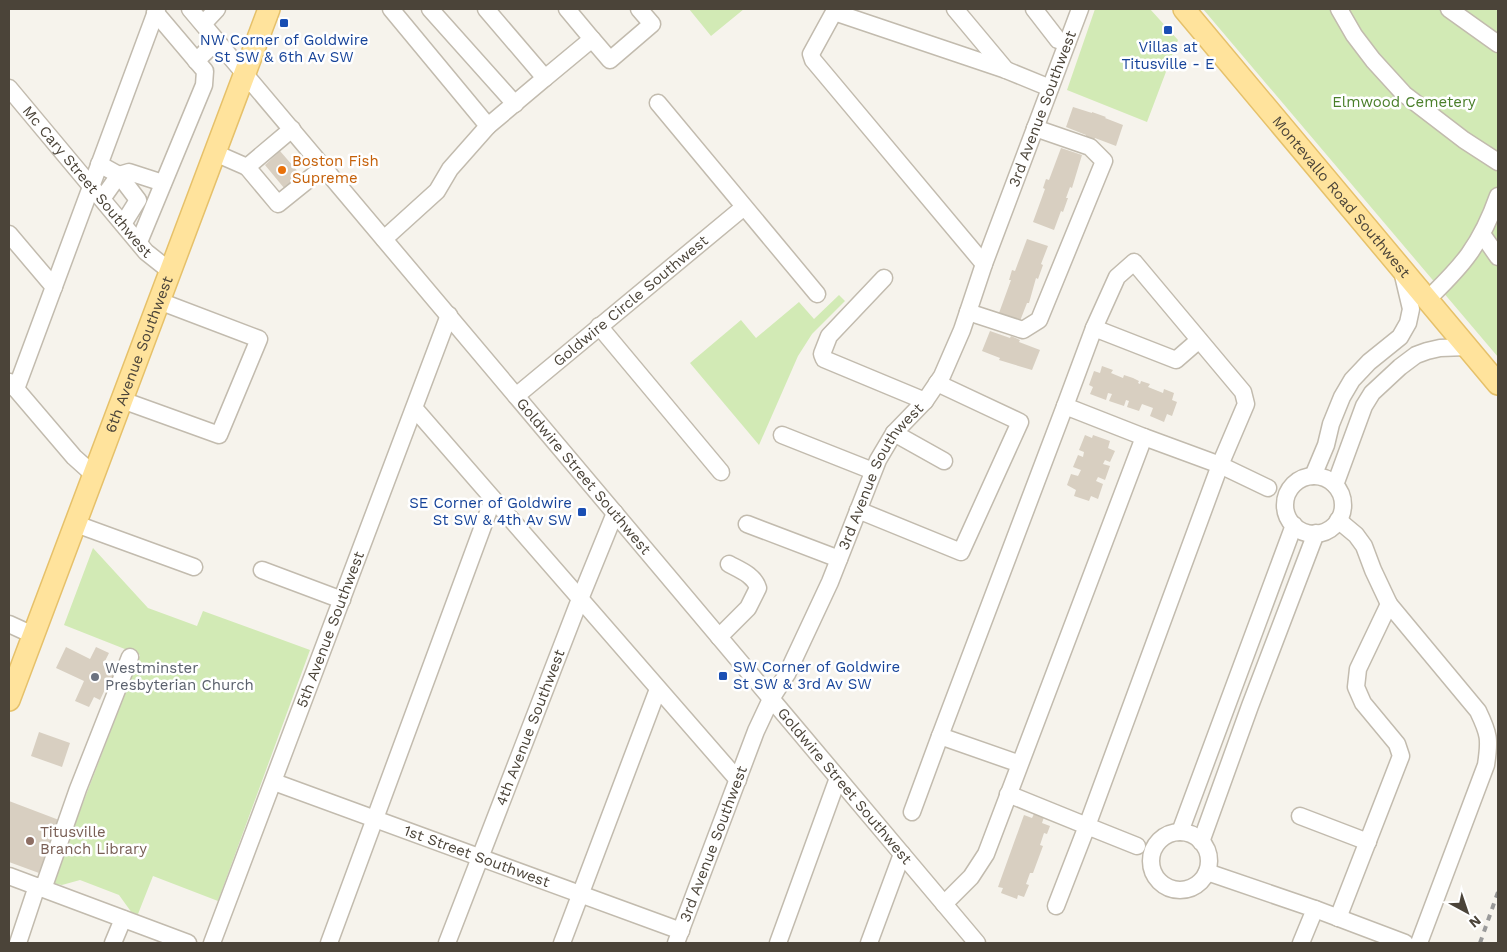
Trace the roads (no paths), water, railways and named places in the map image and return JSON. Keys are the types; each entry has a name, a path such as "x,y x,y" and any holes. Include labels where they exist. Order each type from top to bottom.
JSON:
{"main road":[{"name":"6th Avenue Southwest","path":"9,700 269,9"},
{"name":"Montevallo Road Southwest","path":"1184,9 1498,384"}],"street":[{"name":"Goldwire Street Southwest","path":"190,9 944,904 969,939"},
{"path":"203,24 217,9"},
{"path":"391,9 488,126"},
{"path":"430,9 515,104"},
{"path":"486,9 545,78"},
{"path":"567,9 610,60 652,24 639,9"},
{"path":"955,9 1006,70"},
{"path":"1034,9 1058,40 1067,43"},
{"name":"3rd Avenue Southwest","path":"679,937 756,731 771,699 787,674 830,582 874,471 894,432 925,401 942,376 962,330 984,264 1080,9"},
{"path":"1338,9 1369,54 1404,94 1464,140 1498,162"},
{"path":"1449,9 1498,44"},
{"path":"139,242 204,85 205,71 156,10"},
{"path":"94,475 74,457 13,385 54,287 156,10"},
{"path":"984,264 813,60 811,54 836,10 1006,70 1050,88"},
{"path":"384,239 437,191 450,169 488,126 592,39"},
{"path":"196,61 217,41"},
{"name":"Mc Cary Street Southwest","path":"9,88 146,252 170,271"},
{"path":"658,103 817,294"},
{"path":"968,312 1023,330 1038,320 1104,161 1090,147 1035,128"},
{"path":"248,167 292,129"},
{"path":"215,153 248,167 278,204 324,167"},
{"path":"100,164 119,175 138,200 154,207"},
{"path":"102,199 119,175 129,172 164,183"},
{"path":"1428,300 1470,253 1482,234 1498,196"},
{"path":"124,224 138,200"},
{"name":"Goldwire Circle Southwest","path":"516,396 744,207"},
{"path":"9,234 54,287"},
{"path":"1482,234 1498,257"},
{"path":"912,812 1094,328 1117,277 1134,262 1243,392 1246,404 1220,465 1056,906"},
{"path":"1313,476 1345,391 1352,380 1369,362 1400,337 1408,324 1411,309 1402,269"},
{"path":"884,278 830,336 822,354 824,359 925,401"},
{"path":"122,400 218,435 259,339 159,301"},
{"name":"5th Avenue Southwest","path":"212,943 449,316"},
{"path":"599,326 721,472"},
{"path":"1094,328 1176,360 1199,340"},
{"path":"1334,485 1364,406 1372,393 1416,355 1427,350 1467,347"},
{"path":"858,510 961,552 1020,422 937,383"},
{"path":"1065,406 1220,465 1268,488 1285,502"},
{"path":"414,409 738,780"},
{"path":"894,432 944,461"},
{"path":"782,435 874,471"},
{"path":"944,904 971,877 986,854 1144,437"},
{"path":"1313,476 1327,479 1334,485 1340,492 1342,511 1332,527 1323,532 1316,533 1304,532 1294,525 1286,512 1285,502 1287,493 1292,486 1299,480 1313,476"},
{"path":"1268,488 1292,486"},
{"path":"330,943 493,499"},
{"name":"4th Avenue Southwest","path":"447,943 580,598 615,513"},
{"path":"1338,520 1356,535 1364,546 1389,604 1478,711 1487,729 1489,745 1486,764 1419,943"},
{"path":"76,524 194,567"},
{"path":"747,524 840,559"},
{"path":"1180,832 1294,525"},
{"path":"1201,842 1250,706 1316,533"},
{"path":"719,637 748,608 758,588 750,575 729,564"},
{"path":"262,570 342,600"},
{"path":"1338,918 1401,756 1396,744 1363,703 1356,687 1358,669 1389,604"},
{"path":"9,624 33,635"},
{"path":"18,943 130,657"},
{"path":"562,943 658,688"},
{"path":"940,736 1020,764"},
{"path":"778,943 838,778"},
{"name":"1st Street Southwest","path":"274,782 581,894 679,937"},
{"path":"1008,794 1137,846 1152,861"},
{"path":"1300,816 1368,842"},
{"path":"1180,832 1198,838 1201,842 1208,854 1209,863 1207,872 1195,886 1177,890 1168,888 1155,875 1152,866 1152,856 1157,845 1162,840 1180,832"},
{"path":"1137,846 1144,844 1157,845"},
{"path":"869,943 902,854"},
{"path":"1207,872 1315,909 1405,943"},
{"path":"9,876 188,943"},
{"path":"1301,943 1315,909"},
{"path":"113,943 123,919"}],"railway":[{"path":"1480,943 1498,892"}],"place":[{"name":"NW Corner of Goldwire St SW & 6th Av SW","path":"284,23"},
{"name":"Villas at Titusville - E","path":"1168,30"},
{"name":"Boston Fish Supreme","path":"282,170"},
{"name":"SE Corner of Goldwire St SW & 4th Av SW","path":"582,512"},
{"name":"SW Corner of Goldwire St SW & 3rd Av SW","path":"723,676"},
{"name":"Westminster Presbyterian Church","path":"95,677"},
{"name":"Titusville Branch Library","path":"30,841"}],"park label":[{"name":"Elmwood Cemetery","path":"1404,102"}]}
